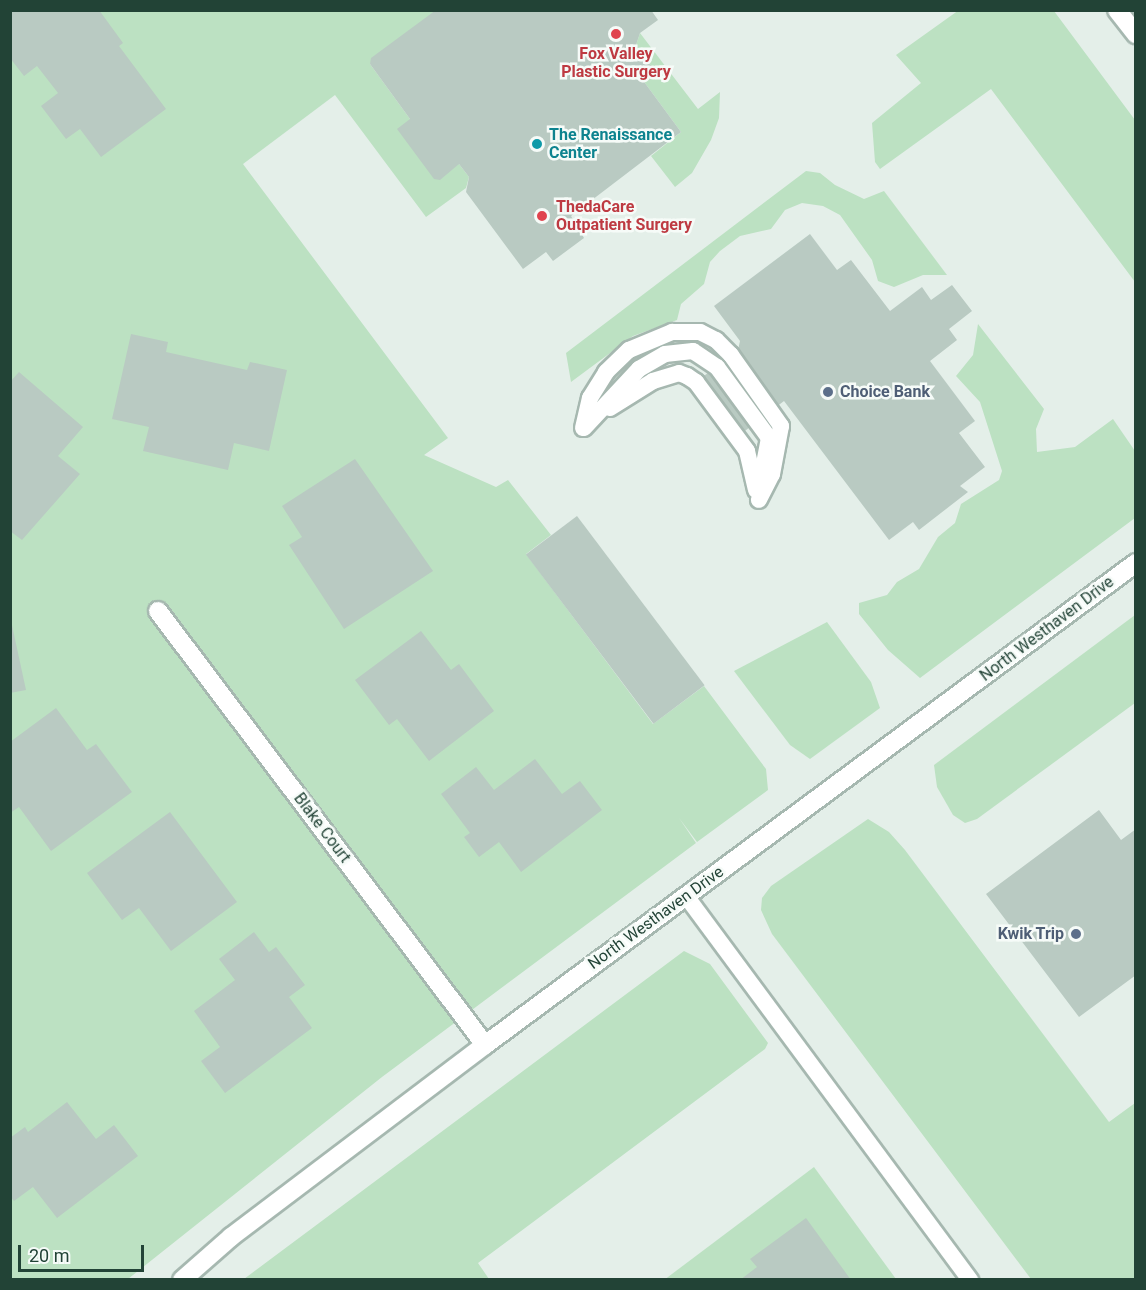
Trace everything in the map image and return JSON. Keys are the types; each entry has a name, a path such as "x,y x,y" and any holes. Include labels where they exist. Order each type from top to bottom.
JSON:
{"street":[{"path":"1117,10 1136,34"},
{"name":"North Westhaven Drive","path":"189,1277 231,1237 485,1044 1136,563"},
{"name":"Blake Court","path":"158,611 485,1044"}],"lane":[{"path":"672,332 700,332 716,340 731,355 781,426 772,474 759,500 747,451 696,382 679,373 653,381 583,429 590,398 606,372 629,350 672,332"},
{"path":"686,896 970,1280"}],"green space":[{"path":"959,10 1054,11 1135,120 1135,282 991,89 880,169 875,162 872,123 921,83 896,55"},
{"path":"10,11 436,11 370,64 410,119 459,164 469,177 466,188 426,217 335,95 243,164 448,438 424,455 496,487 508,480 551,535 526,554 653,724 704,686 766,769 768,790 697,842 679,818 696,843 382,1077 128,1279 11,1279"},
{"path":"640,33 698,109 720,92 719,118 711,140 692,173 675,187 651,156 681,132 642,79 654,70 636,45"},
{"path":"806,171 820,173 835,185 864,199 884,191 947,275 923,275 894,287 878,281 872,260 840,215 823,206 802,203 785,210 771,229 740,236 720,251 710,262 704,284 681,304 677,320 633,336 571,382 566,353"},
{"path":"978,324 1044,409 1036,429 1037,452 1075,447 1113,419 1135,451 1135,518 920,678 888,650 859,614 859,603 887,595 897,582 919,569 938,537 955,523 961,504 999,480 1002,471 980,402 956,376 973,355"},
{"path":"1135,615 1135,703 977,819 965,823 953,815 937,787 934,765"},
{"path":"827,622 871,682 880,708 810,759 790,745 734,671"},
{"path":"868,819 889,832 905,850 1109,1122 1135,1103 1135,1279 1031,1279 772,934 761,910 762,898 771,886"},
{"path":"684,951 710,964 768,1043 765,1049 478,1263 489,1279 244,1279"},
{"path":"814,1167 896,1279 664,1280"}],"building":[{"path":"10,10 99,10 123,43 119,46 166,109 101,157 80,129 66,139 41,106 58,93 37,66 24,76 10,58"},
{"name":"The Renaissance Center","path":"436,10 651,10 658,20 640,33 636,45 654,70 642,79 681,132 571,216 584,238 553,261 546,252 523,269 466,192 469,177 459,164 440,180 434,179 397,129 410,119 370,64 371,58"},
{"name":"Choice Bank","path":"810,234 837,270 851,260 890,311 922,287 931,300 952,285 972,311 949,329 957,340 930,361 975,421 959,433 985,467 960,486 968,492 919,530 913,522 889,540 784,401 737,437 696,382 738,350 740,341 714,306"},
{"path":"131,334 168,342 166,352 247,370 250,362 287,370 269,451 234,443 228,470 143,451 149,427 112,419"},
{"path":"19,372 83,427 58,456 80,474 22,540 10,531 10,382"},
{"path":"355,459 433,571 344,629 289,545 302,537 282,506"},
{"path":"577,516 705,685 653,724 526,555"},
{"path":"10,616 26,690 10,693"},
{"path":"421,631 451,670 459,664 494,711 429,761 397,719 389,725 355,680"},
{"path":"56,708 87,750 96,744 132,792 51,851 19,807 10,813 10,742"},
{"path":"535,759 562,794 580,781 602,810 521,872 499,842 479,857 464,837 470,833 441,794 476,767 494,790"},
{"name":"Kwik Trip","path":"1099,810 1121,840 1136,829 1136,975 1079,1017 986,894"},
{"path":"170,812 237,902 171,951 139,908 122,920 87,873"},
{"path":"254,932 269,952 276,947 305,985 289,997 312,1028 225,1093 201,1061 220,1047 194,1011 235,980 219,959"},
{"path":"67,1102 96,1139 114,1125 138,1156 57,1218 33,1187 14,1201 10,1196 10,1138 25,1127 28,1132"},
{"path":"806,1218 851,1280 740,1280 757,1267 750,1259"}],"place":[{"name":"Fox Valley Plastic Surgery","path":"616,34"},
{"name":"The Renaissance Center","path":"537,144"},
{"name":"ThedaCare Outpatient Surgery","path":"542,216"},
{"name":"Choice Bank","path":"828,392"},
{"name":"Kwik Trip","path":"1076,934"}]}
